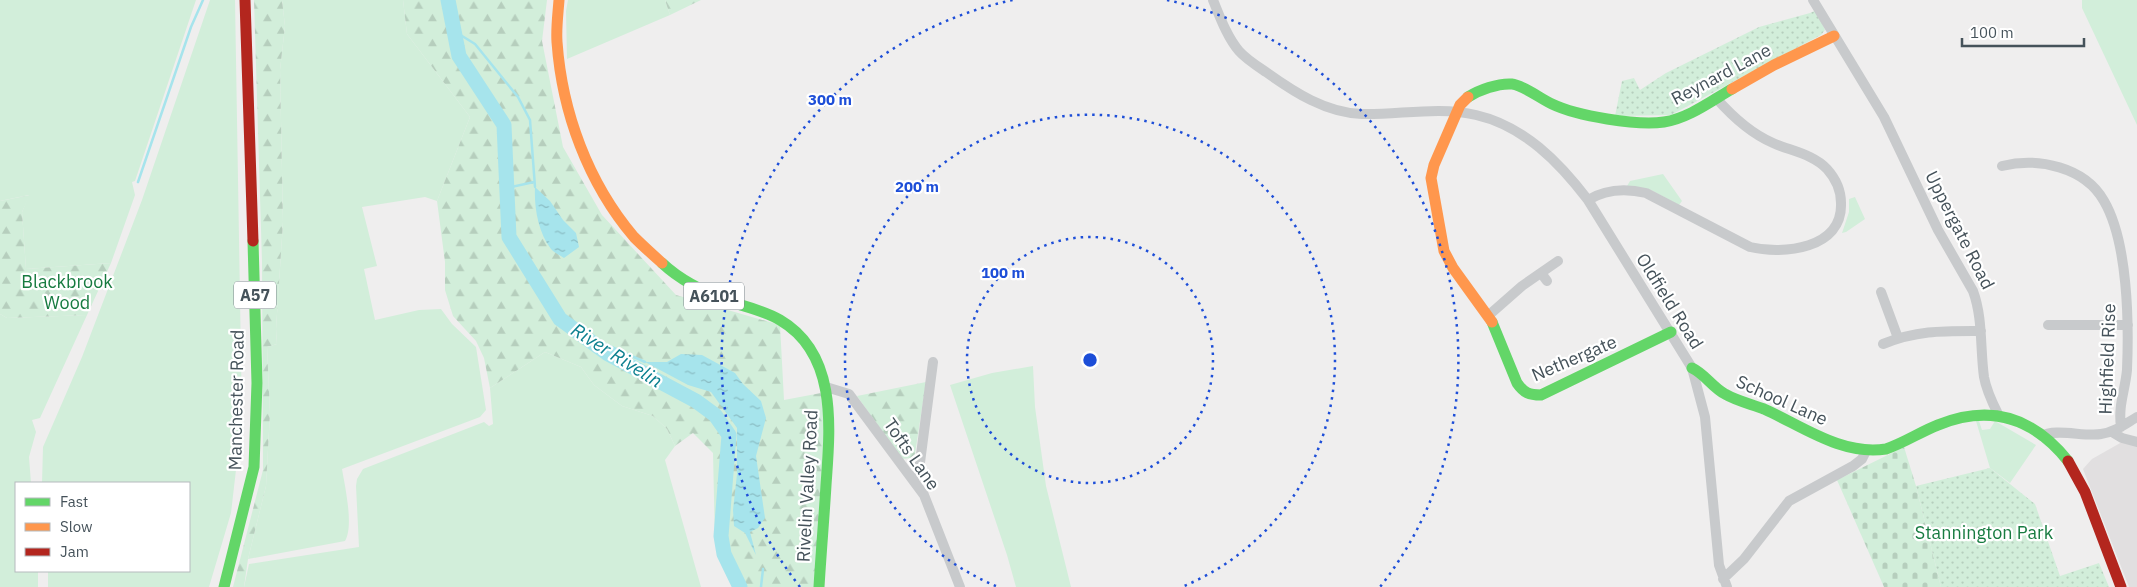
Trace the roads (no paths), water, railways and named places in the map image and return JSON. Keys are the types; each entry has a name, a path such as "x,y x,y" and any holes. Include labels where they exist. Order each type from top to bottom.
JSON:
{"street":[{"name":"Manchester Road","path":"224,587 254,467 258,383 245,0"},
{"name":"Rivelin Valley Road","path":"559,0 557,44 562,86 568,114 586,160 620,220 650,254 694,286 734,304 776,317 795,329 803,337 814,356 826,387 830,413 818,587"},
{"name":"Oldfield Road","path":"1214,0 1238,51 1279,81 1310,100 1326,107 1354,114 1457,112 1491,120 1524,136 1556,162 1588,200 1692,368 1704,416 1719,565 1725,583"},
{"name":"Uppergate Road","path":"1813,0 1884,117 1938,230 1973,291 1977,301 1981,331 1984,379 1998,414"},
{"name":"Reynard Lane","path":"1457,112 1469,96 1504,84 1514,84 1553,105 1567,110 1625,121 1655,122 1674,120 1774,65 1834,36"},
{"path":"1588,200 1608,190 1631,190 1646,193 1750,247 1762,250 1787,251 1805,247 1820,240 1835,229 1841,215 1841,198 1834,178 1828,170 1813,158 1771,142 1761,136 1726,110 1716,98"},
{"name":"Nethergate","path":"1457,112 1434,165 1432,185 1444,250 1448,259 1489,315 1517,383 1523,391 1532,396 1540,395 1671,332"},
{"name":"Highfield Rise","path":"2002,166 2019,162 2036,162 2052,165 2078,176 2100,196 2109,211 2118,240 2128,325 2126,380 2116,429"},
{"path":"1489,315 1544,277 1558,261"},
{"path":"1881,292 1898,338"},
{"path":"2048,325 2128,325"},
{"path":"1882,344 1906,335 1937,331 1981,331"},
{"path":"913,480 919,470 933,362"},
{"name":"School Lane","path":"1692,368 1701,371 1718,389 1735,399 1760,408 1838,443 1866,451"},
{"name":"Tofts Lane","path":"826,387 849,394 924,495 960,587"},
{"path":"1725,583 1789,501 1853,466 1862,459 1866,451 1882,451 1931,427 1959,417 1976,414 1998,414 2017,420 2042,436 2069,462 2082,485 2121,587"},
{"path":"2042,436 2056,433 2090,435 2116,429 2137,417"},
{"path":"2116,429 2122,438 2137,442"}],"water":[{"path":"535,187 550,201 563,220 576,233 579,247 564,258 552,250 543,235 536,211"},
{"path":"681,354 702,355 735,373 743,384 761,401 766,418 756,456 765,518 758,528 750,532 756,555 745,533 734,526 737,428 711,392 688,385 645,362 667,362"}],"waterway":[{"path":"138,182 191,27 203,0"},
{"name":"River Rivelin","path":"448,0 459,56 504,125 509,237 560,319 608,354 696,401 715,415 729,435 721,536 724,554 740,587"},
{"path":"454,31 475,44 518,97 530,120 535,187"},
{"path":"507,188 534,182"},
{"path":"601,348 607,345 645,362"},
{"path":"761,587 763,569"}],"park label":[{"name":"Blackbrook Wood","path":"67,291"},
{"name":"Stannington Park","path":"1984,532"}]}
